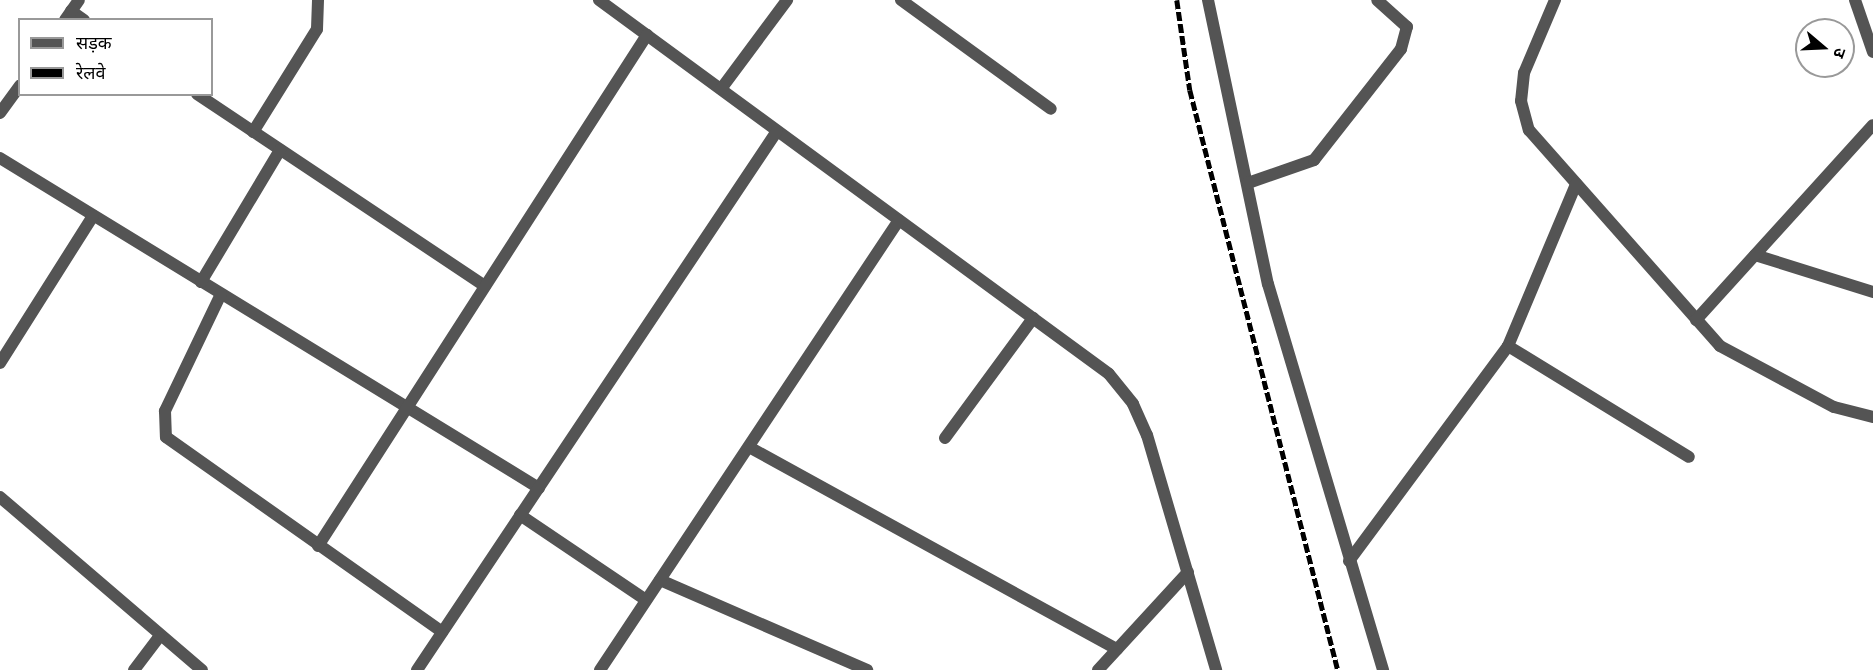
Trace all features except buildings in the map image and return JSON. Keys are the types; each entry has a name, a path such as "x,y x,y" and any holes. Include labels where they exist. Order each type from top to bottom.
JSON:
{"street":[{"path":"68,15 79,0"},
{"path":"253,132 317,29 318,0"},
{"path":"599,0 1109,374 1133,404 1147,435 1216,670"},
{"path":"721,89 787,0"},
{"path":"901,0 1051,109"},
{"path":"1208,0 1268,284 1383,670"},
{"path":"1248,183 1314,160 1401,49 1407,27 1377,0"},
{"path":"1555,0 1524,73 1521,101 1529,130 1720,346 1834,407 1873,417"},
{"path":"1855,0 1873,52"},
{"path":"318,546 647,35"},
{"path":"0,113 18,88"},
{"path":"200,96 485,286"},
{"path":"1696,320 1873,124"},
{"path":"417,670 777,131"},
{"path":"201,282 280,150"},
{"path":"0,158 538,488"},
{"path":"1349,561 1508,346 1576,184"},
{"path":"0,363 93,216"},
{"path":"600,670 899,220"},
{"path":"1755,255 1873,292"},
{"path":"221,294 165,411 166,437 442,632"},
{"path":"945,438 1033,318"},
{"path":"1508,346 1689,457"},
{"path":"749,447 1117,649"},
{"path":"0,497 159,637 202,670"},
{"path":"520,515 646,600"},
{"path":"1098,670 1188,572"},
{"path":"660,580 867,670"},
{"path":"134,670 159,637"}],"railway":[{"path":"1177,0 1190,90 1338,670"}]}
